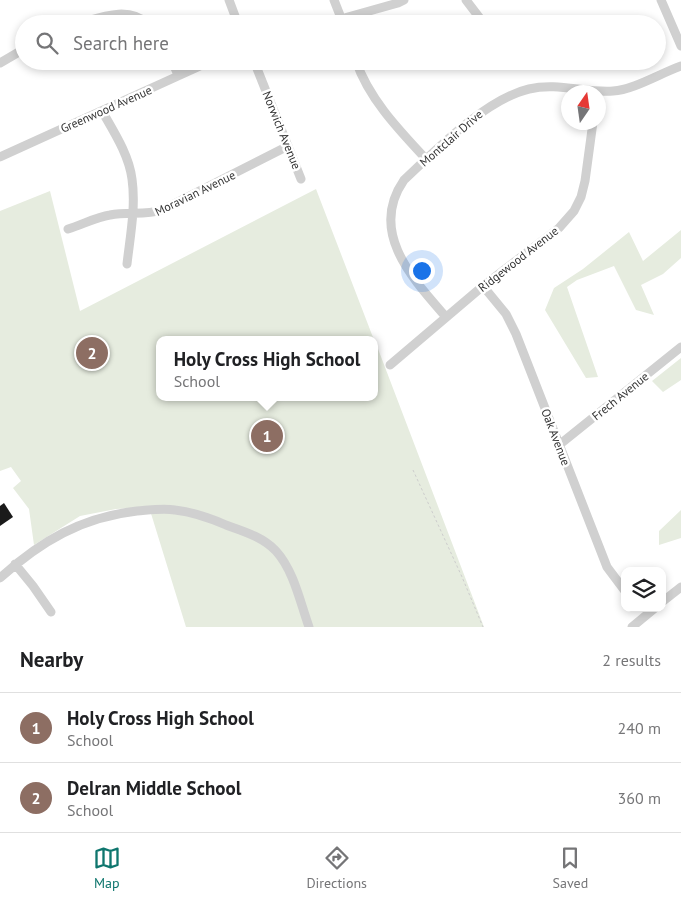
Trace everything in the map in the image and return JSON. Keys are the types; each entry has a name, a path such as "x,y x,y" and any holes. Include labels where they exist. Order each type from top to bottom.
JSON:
{"street":[{"path":"229,0 235,15"},
{"path":"334,0 340,15"},
{"path":"360,15 404,0"},
{"path":"466,0 477,15"},
{"path":"661,0 681,46"},
{"path":"109,15 124,13 131,15"},
{"path":"0,63 15,54"},
{"name":"Montclair Drive","path":"606,91 623,89 681,66"},
{"path":"176,70 178,75"},
{"name":"Greenwood Avenue","path":"0,157 190,70"},
{"name":"Norwich Avenue","path":"258,70 301,178"},
{"path":"359,70 374,98 426,159"},
{"name":"Montclair Drive","path":"446,317 412,278 398,254 392,231 391,211 396,191 404,180 426,159 484,110 530,88 561,87"},
{"path":"102,111 126,157 132,178 132,213 127,264"},
{"name":"Ridgewood Avenue","path":"390,364 483,286 559,228 574,211 581,197 585,181 592,130"},
{"name":"Moravian Avenue","path":"68,229 110,215 149,214 162,210 288,146"},
{"name":"Oak Avenue","path":"483,286 506,314 516,334 607,567 621,586"},
{"name":"Frech Avenue","path":"559,445 681,347"},
{"path":"0,578 23,557 61,534 90,521 118,514 150,510 174,510 191,513 252,535 275,550 290,573 309,627"},
{"path":"15,564 51,612"},
{"path":"666,599 681,587"},
{"path":"642,612 646,616"},
{"path":"632,627 650,612"}],"path":[{"path":"413,470 426,504 460,572 483,627"}],"shaded area":[{"path":"316,189 372,336 156,336 156,401 378,401 378,349 484,627 186,627 149,507 116,509 80,516 34,545 29,509 13,488 21,481 11,467 0,471 0,211 50,191 80,311"},
{"path":"681,230 681,258 663,274 641,285 654,315 636,310 614,266 577,280 567,287 598,377 586,378 545,310 554,288 583,269 629,232 643,261"},
{"path":"681,358 681,380 663,392 652,381"},
{"path":"681,510 681,538 659,545 659,531"}],"building":[{"path":"4,503 13,517 0,526 0,506"}],"place":[{"name":"Delran Middle School","path":"92,353"},
{"name":"Holy Cross High School","path":"267,436"}]}
